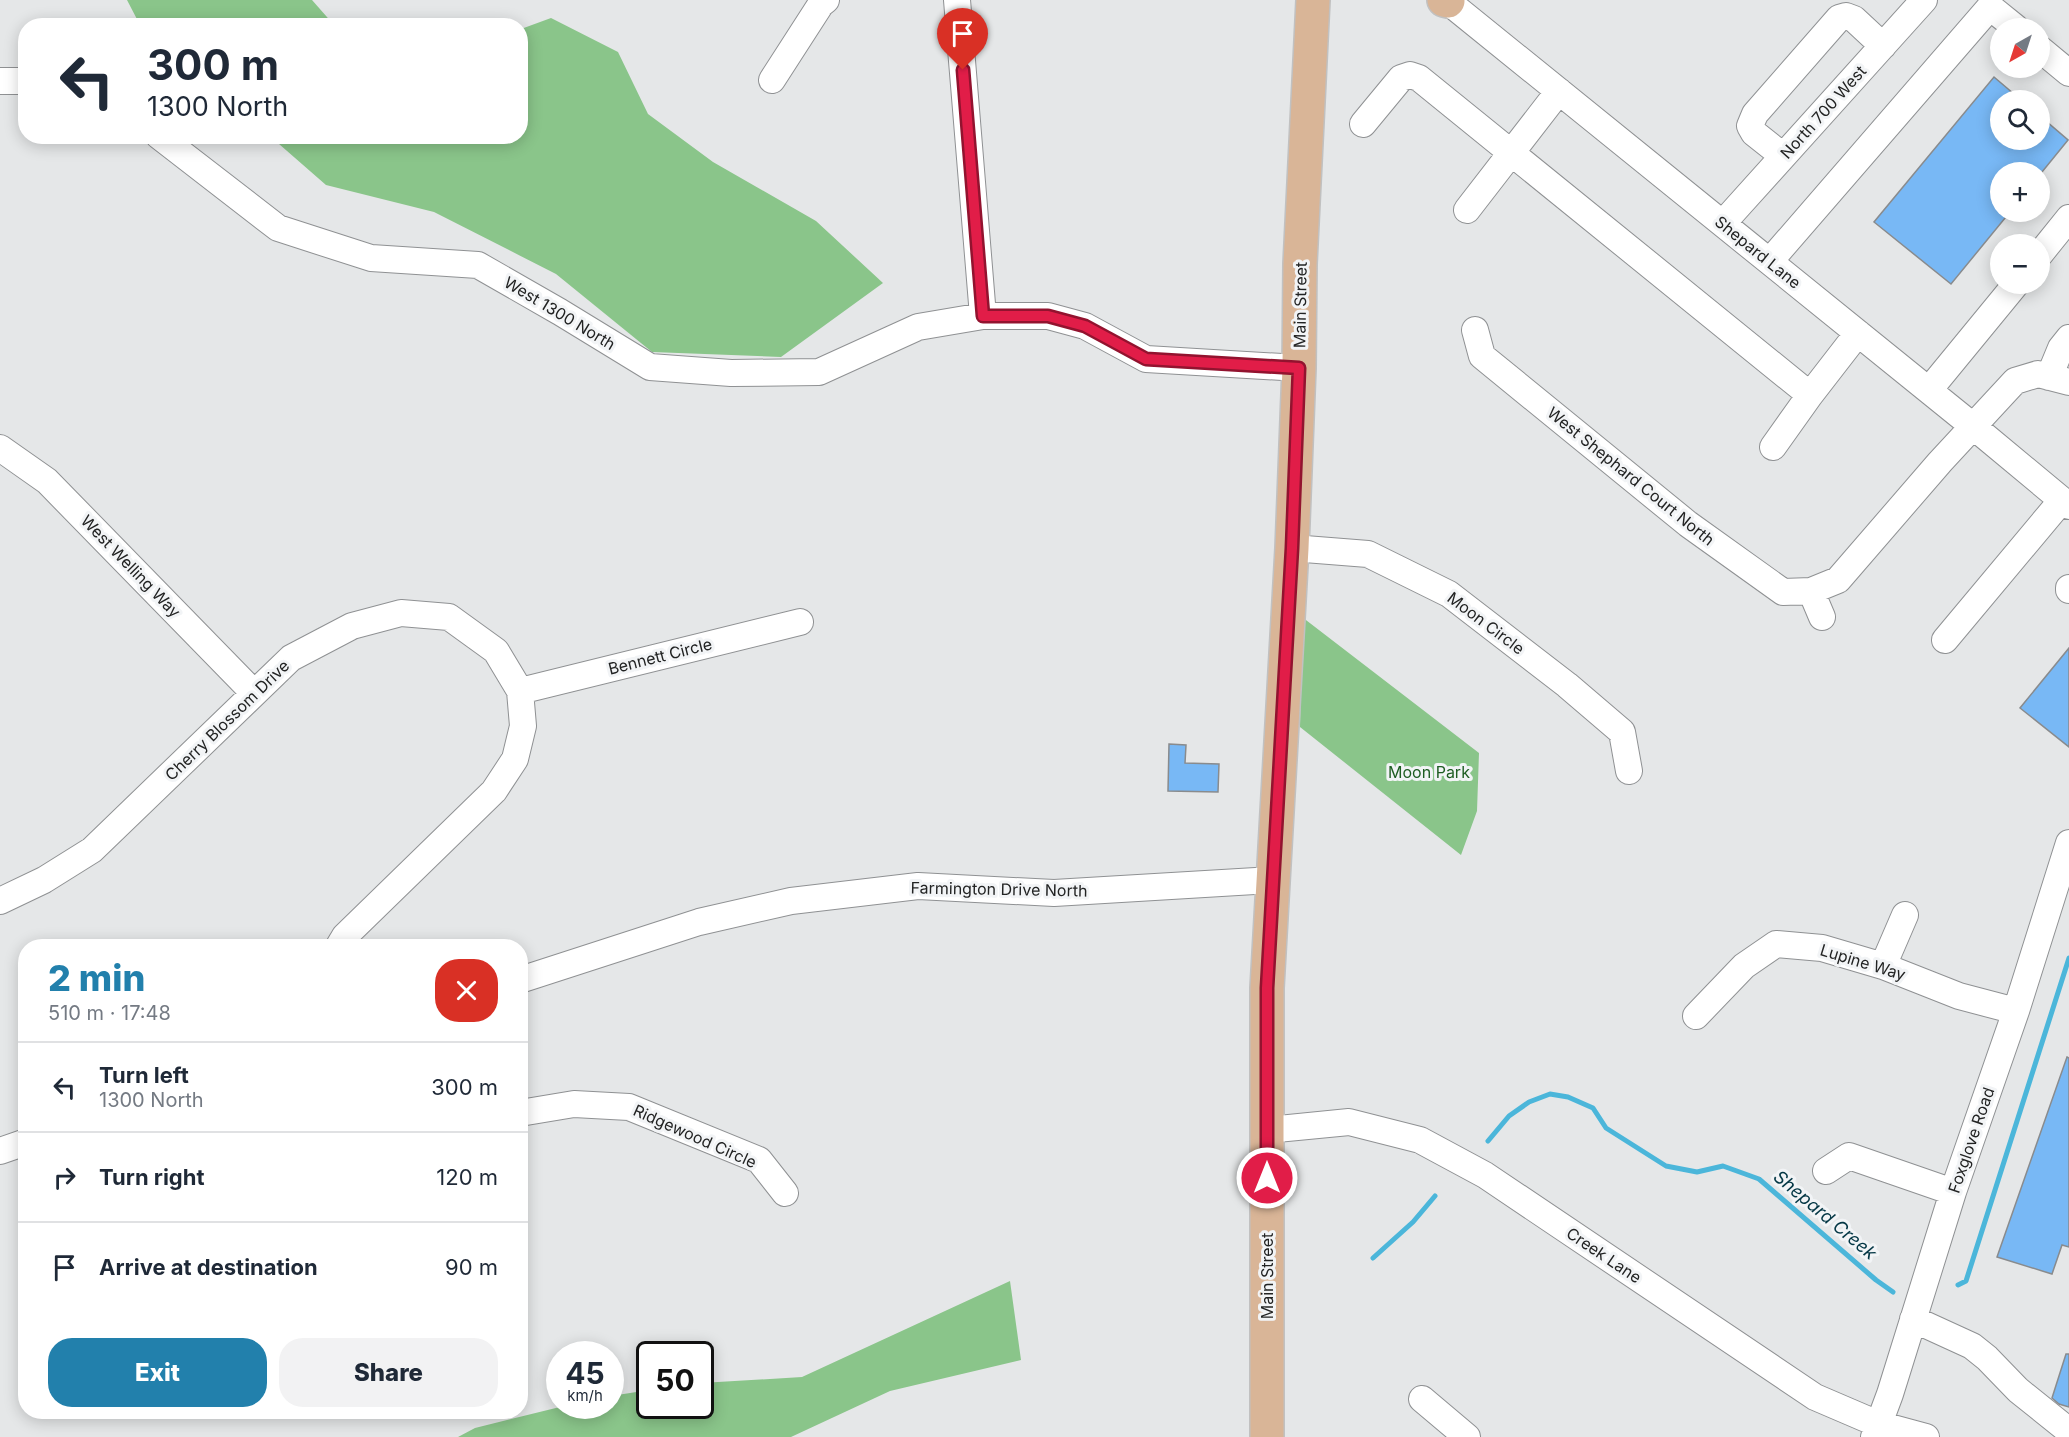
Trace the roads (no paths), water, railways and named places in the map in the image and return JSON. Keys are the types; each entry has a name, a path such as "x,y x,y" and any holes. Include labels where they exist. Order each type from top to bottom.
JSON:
{"main road":[{"path":"1312,15 1334,0"},
{"name":"Main Street","path":"1267,1437 1267,988 1292,548 1299,368 1300,264 1312,15"}],"street":[{"path":"772,80 821,4 826,0"},
{"path":"957,0 983,316"},
{"name":"Shepard Lane","path":"1446,0 1929,390 2065,503"},
{"name":"North 700 West","path":"1723,223 1924,0"},
{"path":"1770,261 1994,4 2007,18"},
{"path":"1783,156 1754,134 1750,126 1755,114 1839,18 1846,16 1854,19 1883,46"},
{"path":"2050,58 2069,74"},
{"path":"1364,124 1401,78 1410,75 1419,78 1810,395"},
{"path":"0,81 18,81"},
{"path":"1467,210 1559,91"},
{"name":"West 1300 North","path":"169,144 278,228 371,258 478,265 650,367 731,373 819,372 918,327 983,316 1048,316 1085,326 1146,359 1299,368"},
{"path":"2050,242 2069,218"},
{"path":"1929,390 2008,294"},
{"name":"West Shephard Court North","path":"1475,330 1482,356 1688,524 1783,592 1811,591"},
{"path":"1773,447 1858,333"},
{"path":"1822,617 1811,591 1838,580 1895,513 2015,381 2038,374 2059,380 2061,348 2069,338"},
{"name":"West Welling Way","path":"0,448 47,480 255,693"},
{"path":"1945,640 2065,503"},
{"name":"Moon Circle","path":"1292,548 1368,554 1449,594 1567,685 1622,732 1629,771"},
{"name":"Cherry Blossom Drive","path":"0,901 44,880 92,850 291,658 352,626 401,613 449,617 496,651 520,691 523,726 515,759 494,791 343,939"},
{"name":"Bennett Circle","path":"520,691 800,622"},
{"name":"Foxglove Road","path":"1876,1431 1890,1394 1953,1192 2016,1011 2069,843"},
{"name":"Farmington Drive North","path":"528,977 699,922 791,900 918,886 1054,893 1274,880"},
{"path":"1883,966 1905,915"},
{"name":"Lupine Way","path":"1696,1016 1744,966 1776,944 1822,948 1883,966 1959,996 2016,1011"},
{"name":"Ridgewood Circle","path":"528,1112 574,1104 629,1107 759,1161 785,1193"},
{"name":"Creek Lane","path":"1267,1130 1349,1122 1420,1140 1485,1175 1815,1397 1876,1431 1926,1437"},
{"path":"0,1151 18,1145"},
{"path":"1826,1171 1849,1156 1953,1192"},
{"path":"1913,1319 1972,1346 2018,1390 2069,1431"},
{"path":"1422,1399 1467,1437"}],"waterway":[{"name":"Shepard Creek","path":"1958,1285 1966,1281 2069,958"},
{"name":"Shepard Creek","path":"1488,1141 1509,1116 1529,1102 1550,1094 1568,1097 1593,1108 1606,1128 1666,1166 1697,1172 1723,1166 1759,1179 1893,1292"},
{"name":"Shepard Creek","path":"1373,1258 1413,1222 1435,1196"}],"park label":[{"name":"Moon Park","path":"1429,772"}]}
